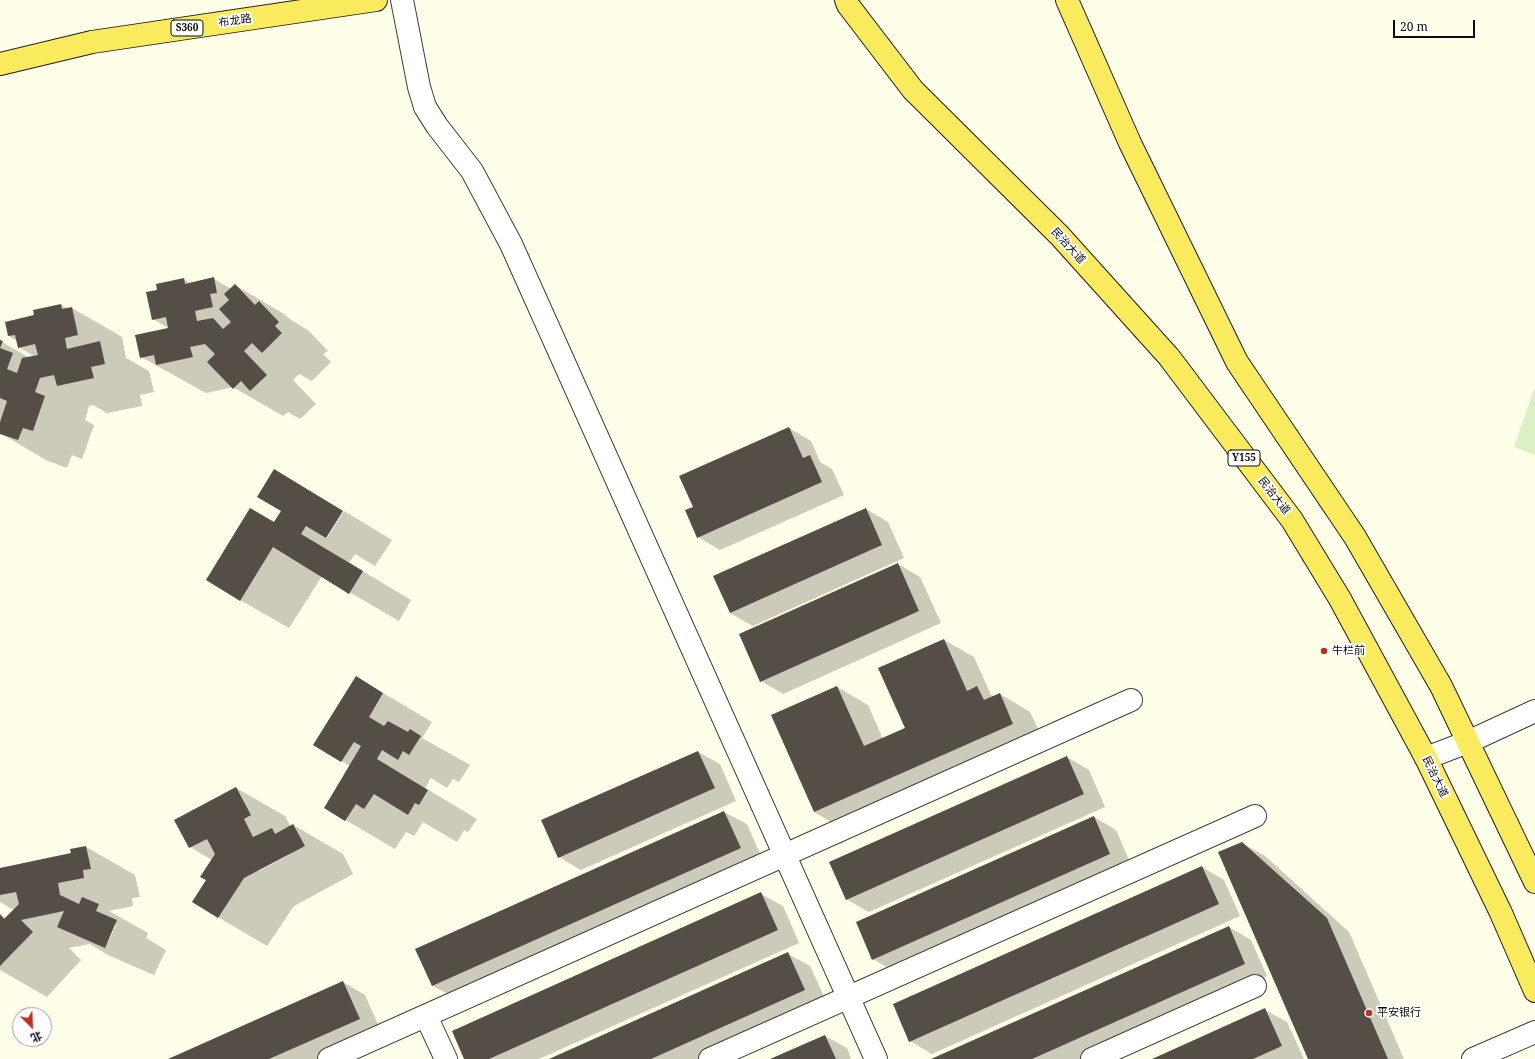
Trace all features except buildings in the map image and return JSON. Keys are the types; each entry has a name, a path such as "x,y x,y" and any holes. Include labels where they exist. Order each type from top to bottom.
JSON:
{"main road":[{"name":"布龙路","path":"0,64 92,42 376,0"},
{"name":"民治大道","path":"846,0 848,5 913,90 1060,236 1169,357 1292,520 1340,599 1426,758 1501,913 1535,991"},
{"path":"1067,0 1130,143 1237,362 1355,537 1441,686 1535,882"}],"street":[{"path":"402,0 418,87 426,107 437,126 472,171 511,244 876,1059"},
{"path":"329,1059 1131,700"},
{"path":"1426,758 1468,742 1535,711"},
{"path":"710,1059 1255,816"},
{"path":"1092,1059 1255,986"},
{"path":"426,1016 446,1059"},
{"path":"1474,1059 1535,1032"}],"green space":[{"path":"1535,387 1535,455 1514,447"}],"place":[{"name":"牛栏前","path":"1324,651"},
{"name":"平安银行","path":"1369,1013"}]}
